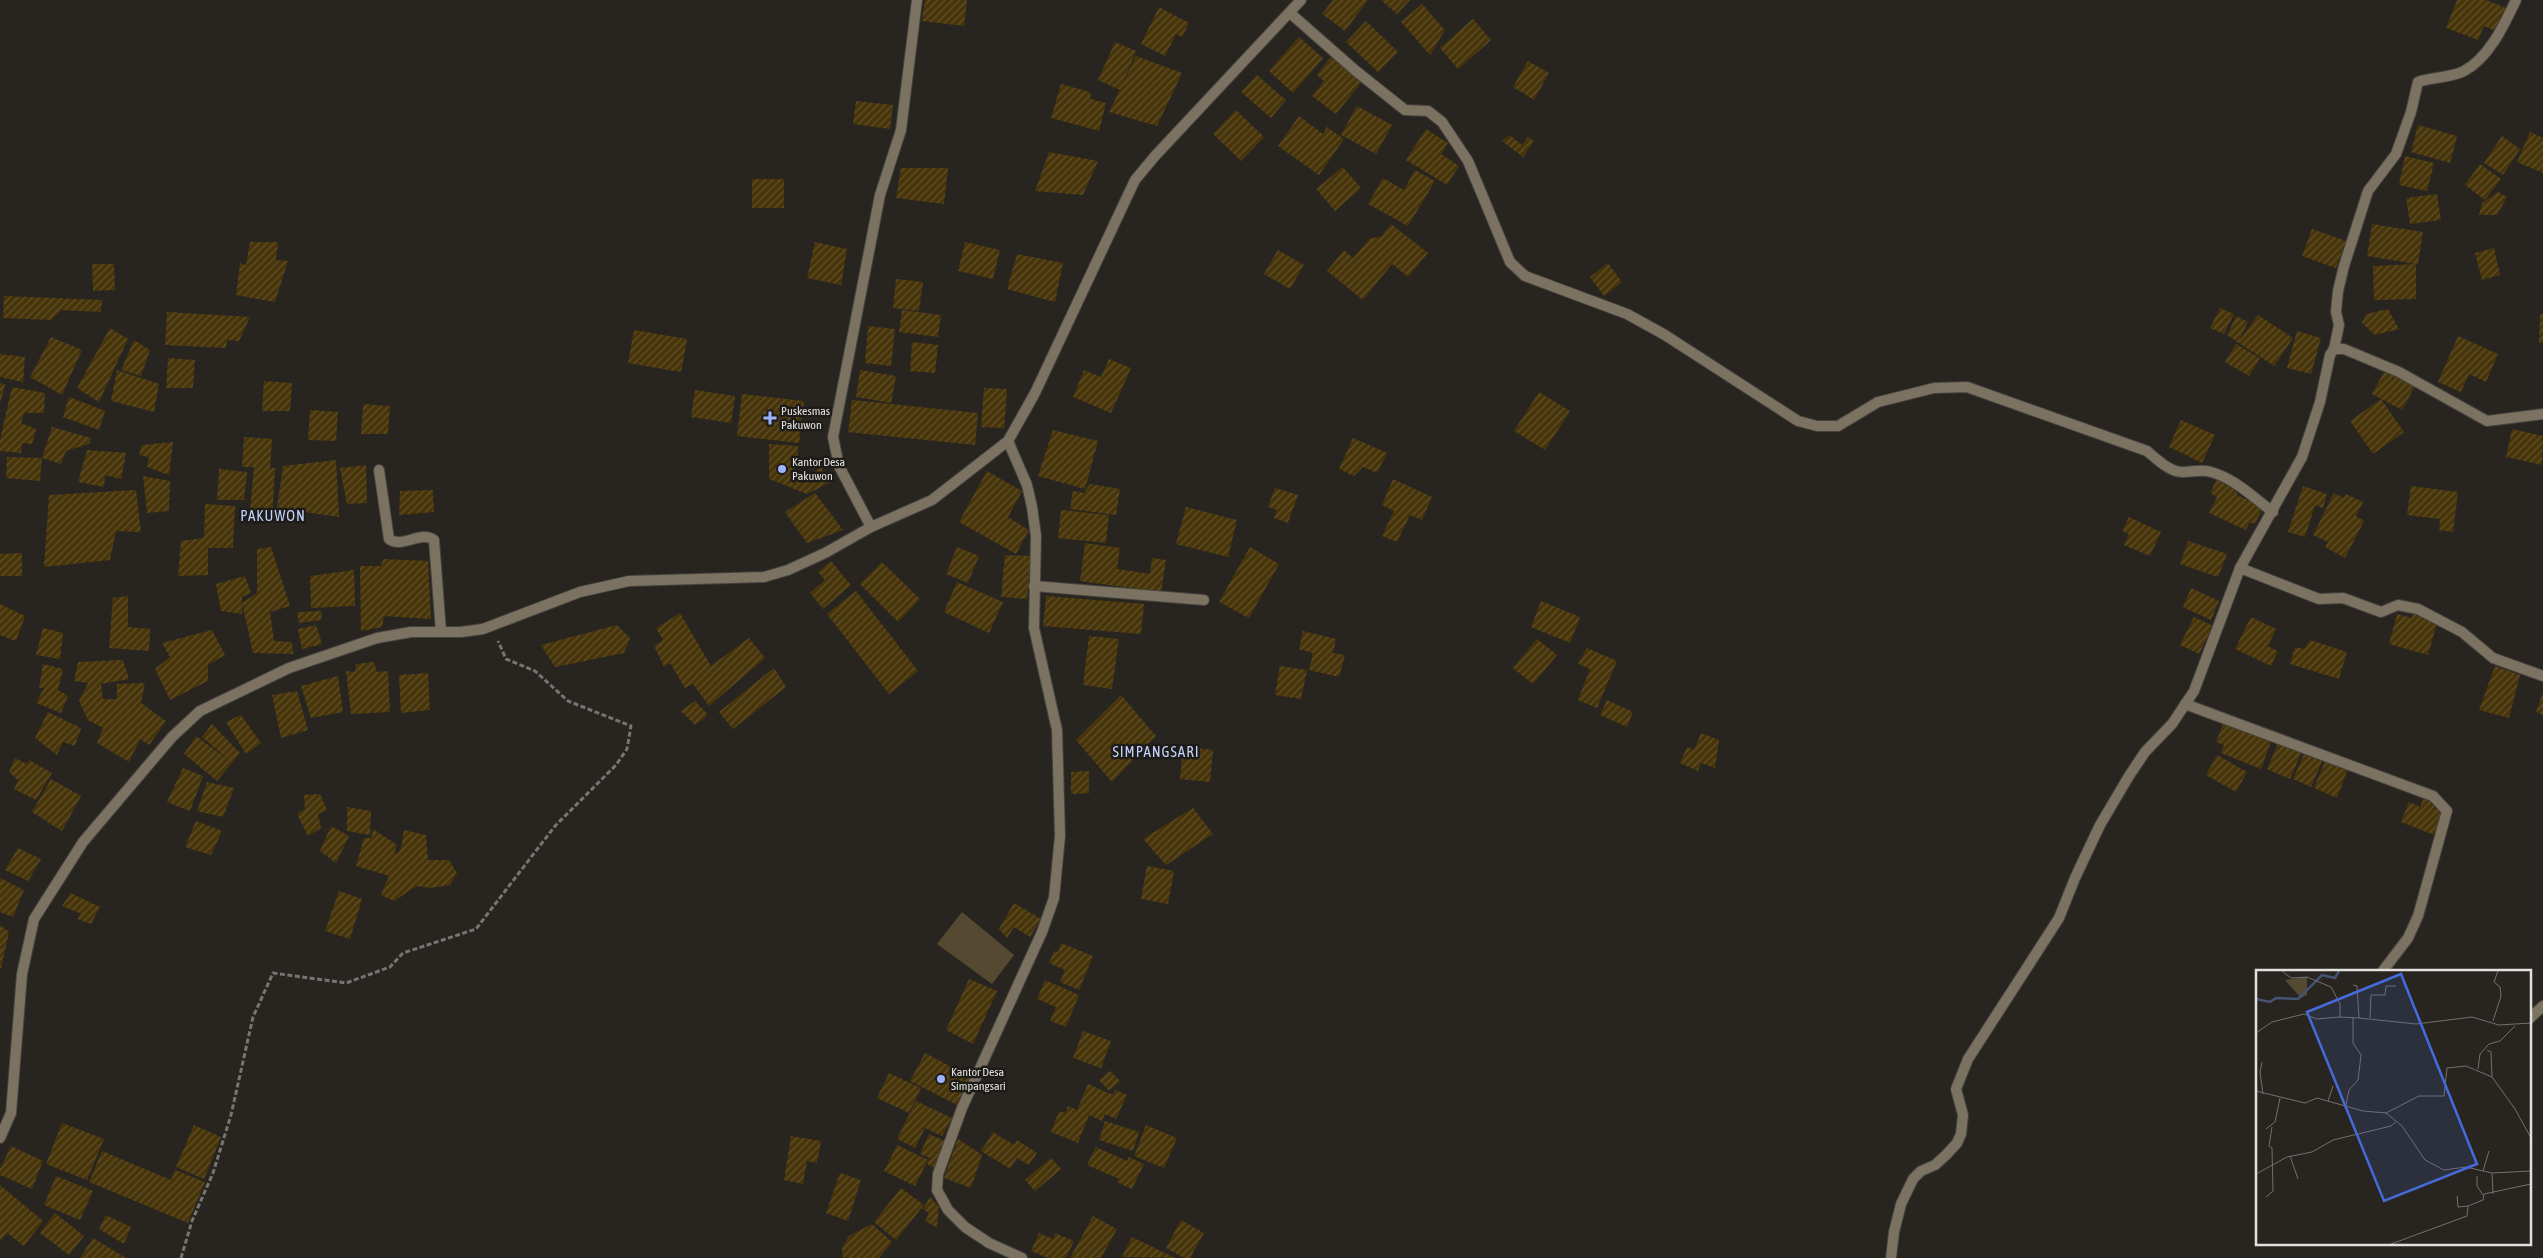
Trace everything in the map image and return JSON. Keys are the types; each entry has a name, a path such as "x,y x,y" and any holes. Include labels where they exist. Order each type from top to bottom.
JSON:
{"street":[{"path":"871,527 839,466 833,437 880,195 901,130 917,0"},
{"path":"0,1138 12,1114 22,974 34,919 83,842 172,737 200,711 289,668 376,638 411,632 461,632 491,626 580,592 629,581 764,577 788,570 825,553 871,527 932,500 1008,441 1035,393 1135,180 1154,156 1301,0"},
{"path":"1891,1258 1894,1232 1901,1204 1913,1179 1946,1155 1957,1144 1961,1134 1963,1115 1956,1089 1968,1059 2059,918 2074,878 2100,825 2129,776 2146,752 2172,724 2194,691 2240,568 2273,512 2302,457 2320,402 2330,355 2334,349 2338,325 2336,312 2338,291 2344,266 2368,191 2396,154 2411,112 2418,82 2463,72 2473,64 2488,50 2516,0"},
{"path":"1290,13 1356,71 1405,110 1428,111 1442,122 1468,161 1510,262 1525,276 1627,314 1665,335 1798,420 1817,426 1838,426 1878,402 1934,388 1967,388 2147,452 2170,469 2182,472 2195,470 2211,472 2236,484 2273,512"},
{"path":"2334,349 2344,348 2399,372 2487,421 2543,414"},
{"path":"1008,441 1026,485 1032,507 1036,536 1034,628 1057,730 1060,836 1054,898 1042,932 962,1108 938,1174 937,1190 948,1210 965,1226 989,1243 1022,1258"},
{"path":"380,470 389,539 396,543 429,537 434,540 441,632"},
{"path":"2240,568 2319,599 2343,598 2381,612 2398,605 2418,609 2462,632 2493,658 2543,676"},
{"path":"1034,586 1204,600"},
{"path":"2185,704 2433,796 2447,812 2418,916 2408,938 2384,970"},
{"path":"2530,1018 2543,1006"}],"path":[{"path":"181,1258 192,1221 213,1173 231,1114 253,1017 274,973 346,983 390,967 403,953 476,929 555,826 616,765 626,749 631,726 568,701 535,671 506,659 491,626"}],"shaded area":[{"path":"962,912 1014,955 992,984 937,944"}],"building":[{"path":"925,0 967,0 964,26 922,21"},
{"path":"1333,0 1368,0 1345,31 1322,14"},
{"path":"1381,0 1410,0 1397,14"},
{"path":"2457,0 2486,0 2506,8 2496,31 2484,26 2478,40 2446,28"},
{"path":"1422,4 1445,30 1430,55 1401,22"},
{"path":"1159,7 1189,23 1182,37 1176,34 1165,56 1141,44"},
{"path":"1473,19 1491,40 1458,69 1440,48"},
{"path":"1366,21 1398,52 1378,72 1346,42"},
{"path":"1299,37 1323,58 1293,93 1269,71"},
{"path":"1115,42 1136,51 1120,90 1098,80"},
{"path":"1333,54 1363,80 1336,114 1312,96 1324,81 1317,75"},
{"path":"1136,56 1182,73 1157,126 1109,112"},
{"path":"1528,61 1549,73 1534,100 1513,87"},
{"path":"1257,75 1286,100 1271,118 1241,92"},
{"path":"1061,84 1090,92 1091,99 1106,103 1099,131 1051,118"},
{"path":"856,101 893,105 890,129 853,124"},
{"path":"1357,106 1392,125 1376,154 1341,135"},
{"path":"1236,110 1264,137 1241,161 1213,134"},
{"path":"1299,116 1323,134 1327,127 1344,139 1319,175 1278,146"},
{"path":"2418,125 2457,136 2450,163 2411,152"},
{"path":"1426,129 1448,143 1441,154 1459,166 1447,185 1406,160"},
{"path":"2530,132 2543,138 2543,173 2517,162"},
{"path":"1510,135 1522,145 1528,137 1534,141 1523,157 1502,141"},
{"path":"2502,136 2520,149 2503,175 2484,163"},
{"path":"1049,152 1098,161 1083,195 1035,191"},
{"path":"2405,156 2434,163 2427,191 2399,185"},
{"path":"2480,164 2501,179 2485,200 2465,185"},
{"path":"1343,167 1361,188 1335,211 1316,189"},
{"path":"901,168 948,168 944,204 896,198"},
{"path":"1415,170 1435,181 1408,226 1368,204 1383,178 1404,190"},
{"path":"752,179 784,179 784,208 752,208"},
{"path":"2498,192 2507,197 2497,215 2479,215 2482,203"},
{"path":"2437,194 2441,220 2410,224 2406,198"},
{"path":"1391,224 1428,253 1408,277 1392,264 1363,300 1327,271 1344,250 1353,258 1370,238 1381,237"},
{"path":"2372,224 2423,232 2418,264 2367,256"},
{"path":"2312,229 2346,241 2336,268 2302,256"},
{"path":"250,242 278,242 276,260 288,261 275,302 236,295 240,263 246,265"},
{"path":"815,242 847,249 841,285 807,278"},
{"path":"965,242 1000,250 993,279 958,271"},
{"path":"2494,248 2500,275 2482,280 2475,253"},
{"path":"1278,250 1304,265 1290,289 1264,274"},
{"path":"1017,254 1063,263 1055,302 1007,289"},
{"path":"1608,263 1622,282 1604,296 1590,277"},
{"path":"92,264 114,264 115,290 93,291"},
{"path":"2416,264 2416,299 2374,300 2373,266"},
{"path":"896,279 923,282 919,311 893,308"},
{"path":"4,296 102,300 101,312 61,310 52,320 3,318"},
{"path":"2220,308 2234,314 2224,334 2210,328"},
{"path":"2388,309 2399,329 2375,335 2362,323 2366,314"},
{"path":"902,310 941,315 938,337 899,332"},
{"path":"167,312 250,317 239,341 227,340 226,348 165,345"},
{"path":"2540,314 2543,314 2543,343 2539,343"},
{"path":"2258,315 2293,338 2274,366 2227,335 2236,316 2248,322 2239,341"},
{"path":"868,326 895,329 891,366 865,363"},
{"path":"110,328 128,339 99,402 77,388"},
{"path":"634,330 687,339 681,372 628,363"},
{"path":"2297,331 2321,338 2311,374 2287,368"},
{"path":"2458,336 2498,354 2486,382 2469,374 2461,392 2438,382"},
{"path":"51,337 82,350 62,395 30,377"},
{"path":"134,340 150,350 141,376 121,370"},
{"path":"912,342 938,345 935,373 910,371"},
{"path":"2236,344 2260,358 2249,376 2225,362"},
{"path":"0,354 25,357 23,382 0,377"},
{"path":"168,358 195,360 193,388 166,388"},
{"path":"1109,359 1131,368 1111,413 1073,397 1084,370 1101,377"},
{"path":"117,370 159,384 154,412 111,401"},
{"path":"860,370 896,376 891,403 856,397"},
{"path":"2385,370 2415,386 2402,410 2372,394"},
{"path":"264,381 292,383 290,411 262,411"},
{"path":"0,383 5,384 1,401 0,401"},
{"path":"12,387 45,393 44,413 24,413 21,423 36,429 32,444 22,443 21,453 0,451 0,440"},
{"path":"984,388 1007,389 1004,428 981,427"},
{"path":"695,390 735,396 731,423 691,417"},
{"path":"1539,392 1570,411 1545,450 1514,431"},
{"name":"Puskesmas Pakuwon","path":"742,394 804,401 799,443 737,436"},
{"path":"69,397 105,411 99,430 63,417"},
{"path":"2381,399 2404,432 2373,454 2350,421"},
{"path":"852,400 978,413 975,445 848,432"},
{"path":"363,404 390,406 388,434 361,434"},
{"path":"310,410 338,412 336,441 308,440"},
{"path":"2181,420 2215,435 2202,463 2169,447"},
{"path":"52,427 91,438 89,444 66,451 61,464 42,458"},
{"path":"2512,429 2543,436 2542,465 2506,457"},
{"path":"1053,430 1098,441 1085,489 1038,476"},
{"path":"244,437 272,439 270,468 275,468 272,520 249,519 254,467 242,467"},
{"path":"1353,438 1387,453 1377,473 1363,467 1354,476 1339,469"},
{"path":"173,442 169,475 147,467 149,457 139,455 142,445"},
{"name":"Kantor Desa Pakuwon","path":"769,444 798,446 797,467 793,471 809,475 821,467 831,482 807,494 769,479"},
{"path":"87,450 126,453 121,479 105,475 104,487 78,482"},
{"path":"7,457 42,458 40,481 6,478"},
{"path":"336,460 339,517 277,508 283,466"},
{"path":"366,465 367,503 347,504 340,468"},
{"path":"219,469 247,472 244,500 217,500"},
{"path":"987,471 1022,491 1008,517 1029,530 1016,554 959,522"},
{"path":"143,476 170,481 169,511 147,513"},
{"path":"1393,479 1432,497 1422,520 1410,515 1397,542 1382,536 1394,511 1382,505"},
{"path":"2217,479 2237,488 2237,495 2263,507 2255,524 2250,522 2246,530 2209,513 2217,497 2210,493"},
{"path":"1090,484 1120,489 1116,515 1070,509 1073,491 1084,493"},
{"path":"2303,486 2327,494 2323,508 2315,505 2305,537 2288,532"},
{"path":"2411,486 2458,492 2453,532 2439,530 2440,519 2407,515"},
{"path":"1275,488 1298,495 1288,523 1274,518 1277,510 1268,507"},
{"path":"136,490 141,532 116,531 110,560 44,567 49,495"},
{"path":"433,490 434,512 399,515 400,491"},
{"path":"815,493 843,530 807,543 785,512"},
{"path":"2334,493 2344,498 2346,494 2363,502 2356,516 2364,521 2345,558 2325,547 2328,542 2313,535"},
{"path":"205,504 235,506 233,548 208,548 208,575 178,576 181,541 204,538"},
{"path":"1186,507 1237,520 1228,557 1176,544"},
{"path":"1061,510 1109,515 1106,543 1058,538"},
{"path":"2129,517 2161,532 2150,556 2124,545 2129,534 2122,531"},
{"path":"2188,541 2227,554 2218,577 2180,564"},
{"path":"1085,543 1120,548 1117,569 1150,574 1152,558 1166,560 1161,592 1080,581"},
{"path":"271,547 290,606 270,612 274,641 292,642 293,654 253,653 242,603 257,593 257,549"},
{"path":"957,547 979,556 968,583 946,574"},
{"path":"1250,547 1279,564 1249,618 1219,602"},
{"path":"22,553 22,576 0,576 0,554"},
{"path":"1005,555 1031,556 1027,599 1001,597"},
{"path":"383,559 428,561 431,619 384,616 382,627 361,631 360,566 381,566"},
{"path":"831,561 851,585 823,609 810,593 825,580 818,572"},
{"path":"882,562 920,599 898,622 860,584"},
{"path":"354,570 355,606 311,608 310,576"},
{"path":"245,576 251,593 242,597 242,614 221,611 216,584"},
{"path":"957,582 1003,602 989,633 944,612"},
{"path":"2191,588 2219,601 2211,620 2183,607"},
{"path":"856,591 918,671 889,694 827,614"},
{"path":"128,596 128,627 150,629 149,651 109,648 113,598"},
{"path":"1046,596 1144,604 1141,634 1043,626"},
{"path":"1541,601 1580,617 1570,643 1531,627"},
{"path":"0,604 25,616 16,641 0,635"},
{"path":"322,611 321,620 299,623 297,612"},
{"path":"2414,611 2424,614 2423,619 2437,623 2428,655 2389,644 2397,614 2412,618"},
{"path":"680,613 711,666 749,638 765,658 709,706 693,684 685,688 670,663 664,667 654,646 663,640 656,628"},
{"path":"2194,617 2213,626 2199,654 2180,645"},
{"path":"2251,617 2276,629 2268,646 2278,651 2271,666 2235,649"},
{"path":"316,625 322,644 302,649 298,629"},
{"path":"617,625 630,638 624,653 555,667 541,645"},
{"path":"43,628 63,633 60,659 36,655"},
{"path":"212,630 225,655 208,665 208,681 170,700 155,669 170,657 162,643"},
{"path":"1303,631 1336,639 1333,653 1345,655 1339,677 1309,670 1313,653 1299,649"},
{"path":"1089,636 1119,639 1112,689 1083,685"},
{"path":"1537,639 1557,655 1533,684 1513,668"},
{"path":"2310,640 2347,652 2339,679 2290,664 2295,647 2304,649"},
{"path":"1587,648 1617,661 1597,708 1578,700 1590,669 1578,664"},
{"path":"123,660 129,679 101,684 103,699 117,699 117,684 145,683 141,703 166,721 149,745 140,739 129,762 97,743 103,728 88,720 79,701 88,683 74,681 78,662"},
{"path":"374,662 377,672 388,671 390,712 351,714 346,671 355,672 356,664"},
{"path":"43,664 63,669 58,690 68,696 61,713 36,703 44,688 39,688"},
{"path":"1280,666 1307,670 1301,699 1275,695"},
{"path":"2495,666 2520,675 2509,718 2479,710"},
{"path":"774,668 786,687 733,729 719,712"},
{"path":"428,673 430,710 401,713 399,675"},
{"path":"338,676 343,712 311,718 301,686"},
{"path":"297,691 308,730 281,738 272,695"},
{"path":"2543,692 2543,715 2536,712"},
{"path":"1121,695 1156,736 1112,782 1076,740"},
{"path":"1607,700 1633,712 1627,727 1600,715"},
{"path":"695,701 708,715 695,725 681,711"},
{"path":"48,712 81,728 75,746 63,742 57,755 35,738"},
{"path":"241,715 261,743 246,754 226,722"},
{"path":"212,724 240,753 217,781 184,754 196,736 229,760 202,737"},
{"path":"2223,724 2239,730 2240,726 2272,739 2261,769 2221,753 2224,745 2216,742"},
{"path":"1701,733 1719,740 1715,768 1701,763 1698,771 1680,763 1687,747 1694,750"},
{"path":"2279,741 2302,751 2290,779 2267,769"},
{"path":"1183,747 1213,750 1210,782 1180,779"},
{"path":"2305,752 2323,759 2311,787 2293,779"},
{"path":"2217,755 2247,772 2236,792 2206,775"},
{"path":"15,758 27,764 29,760 52,773 36,800 14,789 18,780 9,772"},
{"path":"2326,759 2348,768 2337,798 2314,788"},
{"path":"183,768 203,776 190,811 167,802"},
{"path":"1089,771 1089,793 1071,794 1071,772"},
{"path":"51,779 81,796 62,831 32,812"},
{"path":"207,782 234,788 223,817 197,811"},
{"path":"320,794 327,810 318,814 321,828 308,836 297,814 305,809 304,795"},
{"path":"2424,797 2436,802 2434,808 2443,812 2434,835 2401,822 2409,802 2420,807"},
{"path":"347,807 371,811 370,835 347,831"},
{"path":"1193,808 1213,834 1166,865 1143,839"},
{"path":"196,821 222,831 211,855 185,847"},
{"path":"331,826 349,836 336,863 320,851"},
{"path":"373,829 397,845 394,853 398,853 401,848 404,830 426,835 428,860 449,860 457,873 450,885 430,888 416,886 394,901 381,895 389,876 356,866 364,838 371,838"},
{"path":"18,848 41,859 28,881 5,870"},
{"path":"1147,866 1174,871 1168,904 1141,899"},
{"path":"0,878 24,890 13,917 0,912"},
{"path":"339,891 362,899 350,939 325,931"},
{"path":"71,893 100,907 91,924 77,919 81,914 62,906"},
{"path":"1014,903 1041,919 1030,937 1014,927 1007,938 999,929"},
{"path":"0,925 9,932 1,968 0,968"},
{"path":"1061,943 1093,956 1079,990 1060,982 1065,970 1049,963 1054,951 1058,952"},
{"path":"969,979 997,991 973,1044 946,1030"},
{"path":"1045,980 1079,995 1066,1027 1050,1021 1056,1007 1037,999"},
{"path":"1083,1031 1111,1041 1101,1068 1073,1058"},
{"name":"Kantor Desa Simpangsari","path":"925,1053 971,1077 957,1105 910,1081"},
{"path":"1110,1071 1120,1081 1109,1091 1099,1080"},
{"path":"889,1073 921,1088 909,1113 877,1098"},
{"path":"1088,1084 1113,1095 1115,1090 1127,1095 1116,1119 1105,1114 1102,1121 1089,1115 1078,1143 1051,1132 1059,1111 1065,1113 1068,1106 1077,1110"},
{"path":"916,1101 952,1118 942,1136 925,1128 915,1148 897,1139"},
{"path":"1105,1121 1139,1132 1133,1151 1099,1140"},
{"path":"62,1123 104,1139 87,1180 46,1164"},
{"path":"194,1125 221,1137 204,1179 176,1167"},
{"path":"1146,1125 1177,1138 1164,1168 1134,1156"},
{"path":"993,1132 1014,1145 1017,1140 1037,1153 1029,1165 1017,1158 1010,1169 981,1151"},
{"path":"929,1134 947,1142 935,1168 927,1164 930,1158 920,1154"},
{"path":"791,1136 821,1141 817,1163 807,1161 803,1184 784,1180"},
{"path":"958,1139 982,1155 971,1188 944,1178"},
{"path":"897,1145 928,1160 915,1186 884,1171"},
{"path":"11,1146 43,1161 32,1189 0,1175 0,1169"},
{"path":"1096,1147 1127,1161 1129,1157 1144,1164 1132,1189 1117,1182 1119,1179 1087,1165"},
{"path":"102,1151 171,1180 175,1170 205,1182 188,1223 89,1182"},
{"path":"1051,1158 1061,1169 1035,1191 1025,1180"},
{"path":"840,1173 861,1180 848,1221 826,1213"},
{"path":"56,1176 93,1191 80,1220 44,1205"},
{"path":"0,1185 43,1221 24,1246 7,1233 0,1241"},
{"path":"901,1188 924,1205 896,1240 874,1222"},
{"path":"930,1197 939,1207 937,1228 925,1221 929,1213 923,1209"},
{"path":"55,1213 84,1236 69,1255 40,1233"},
{"path":"106,1215 131,1227 124,1244 99,1229"},
{"path":"1093,1216 1117,1229 1101,1258 1070,1258"},
{"path":"1181,1220 1204,1233 1190,1258 1184,1258 1166,1248"},
{"path":"872,1224 892,1242 879,1258 843,1258 842,1248 849,1236"},
{"path":"1039,1233 1053,1239 1055,1233 1074,1241 1066,1258 1048,1258 1031,1251"},
{"path":"1132,1237 1175,1258 1122,1257"},
{"path":"93,1238 126,1258 80,1258"}],"place":[{"name":"Puskesmas Pakuwon","path":"770,418"},
{"name":"Kantor Desa Pakuwon","path":"782,469"},
{"name":"Kantor Desa Simpangsari","path":"941,1079"}],"district":[{"name":"PAKUWON","path":"273,516"},
{"name":"SIMPANGSARI","path":"1156,752"}]}
